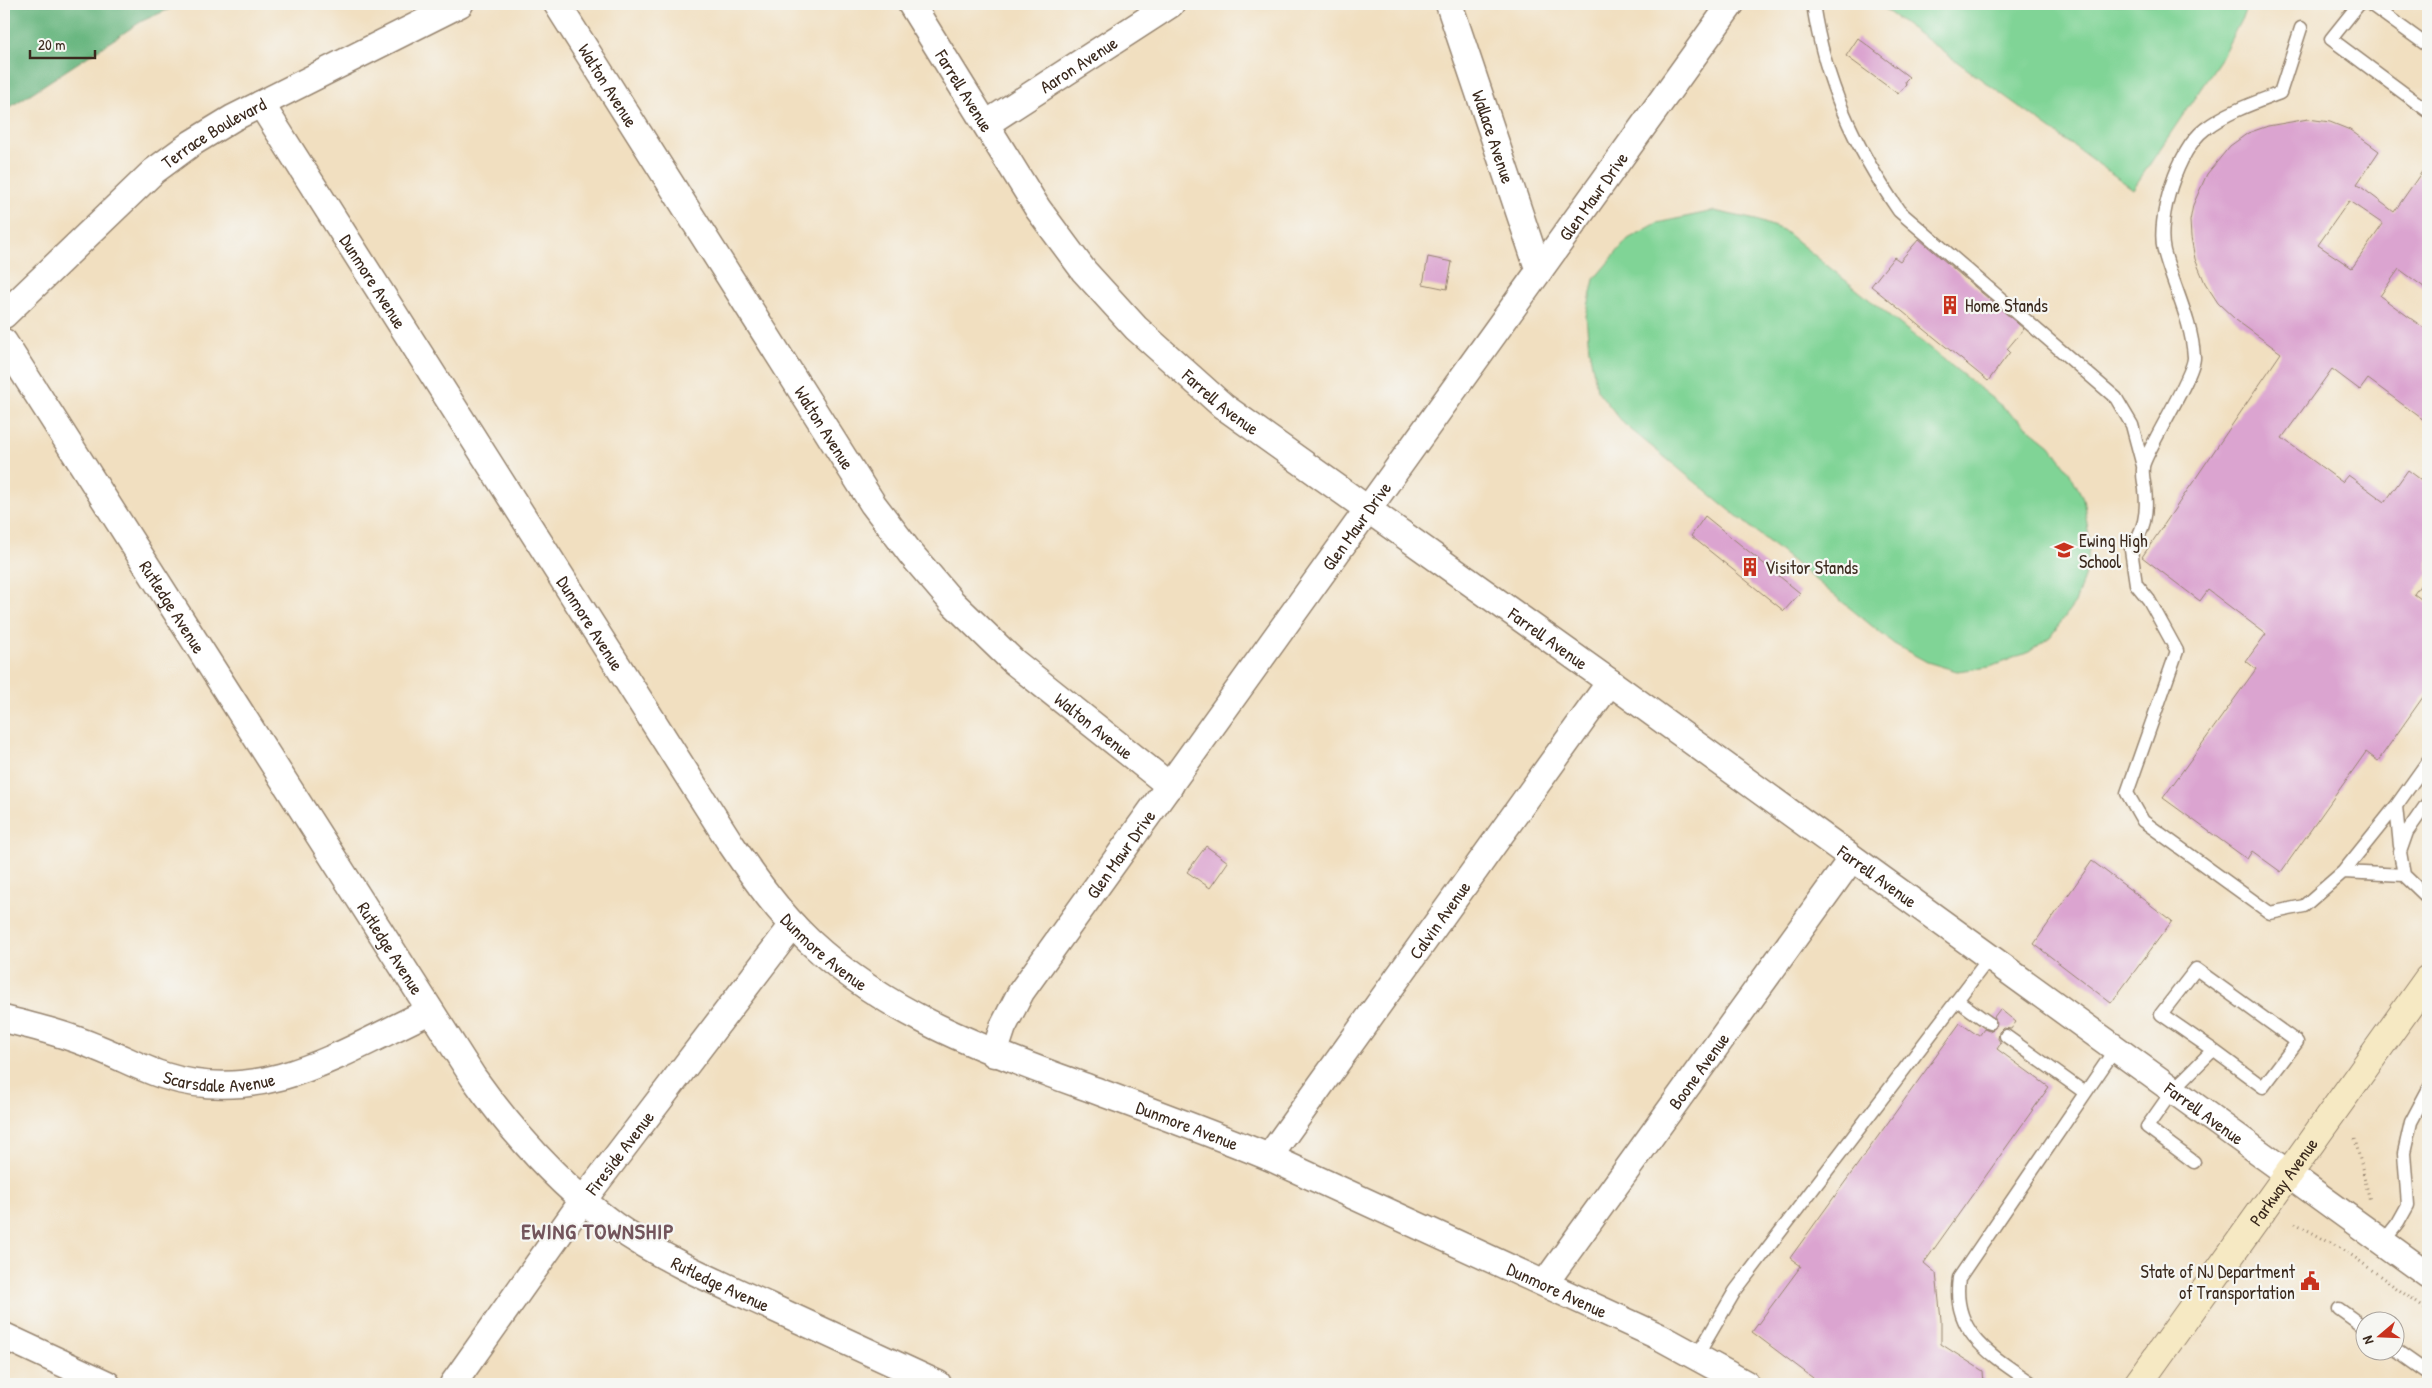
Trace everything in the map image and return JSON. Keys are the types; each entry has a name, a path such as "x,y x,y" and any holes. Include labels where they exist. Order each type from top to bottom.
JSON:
{"main road":[{"name":"Parkway Avenue","path":"2138,1384 2428,979"}],"street":[{"name":"Terrace Boulevard","path":"4,315 154,171 192,143 261,104 460,4"},
{"name":"Walton Avenue","path":"557,4 873,504 910,554 952,602 1013,661 1170,786"},
{"name":"Farrell Avenue","path":"911,4 1038,209 1084,271 1136,328 1223,406 1610,682 2289,1173 2390,1232 2428,1275"},
{"name":"Aaron Avenue","path":"986,124 1171,4"},
{"name":"Wallace Avenue","path":"1449,4 1539,271"},
{"name":"Glen Mawr Drive","path":"994,1054 1003,1027 1021,992 1731,4"},
{"name":"Dunmore Avenue","path":"261,104 762,890 793,925 846,972 888,1001 937,1028 994,1054 1215,1135 1269,1157 1545,1283 1697,1356 1718,1377 1746,1384"},
{"name":"Rutledge Avenue","path":"4,342 473,1078 505,1122 542,1163 584,1200 635,1238 699,1274 938,1384"},
{"name":"Calvin Avenue","path":"1269,1157 1610,682"},
{"name":"Boone Avenue","path":"1545,1283 1852,858"},
{"name":"Fireside Avenue","path":"453,1384 584,1200 793,925"},
{"name":"Scarsdale Avenue","path":"4,1019 43,1029 97,1047 166,1077 196,1084 230,1086 261,1083 294,1074 430,1011"},
{"path":"4,1336 108,1384"}],"lane":[{"path":"1813,4 1817,35 1829,80 1874,175 1899,211 2116,398 2132,425 2143,466 2146,499 2144,529 2131,550 2136,584 2149,600 2177,650 2127,793 2143,821 2270,913 2304,906 2343,872 2396,806 2428,761"},
{"path":"2359,4 2331,39 2428,111"},
{"path":"2370,4 2428,46"},
{"path":"2143,466 2194,360 2192,338 2163,248 2164,218 2170,190 2182,159 2203,130 2240,109 2280,92 2301,28"},
{"path":"2400,852 2407,832 2428,802"},
{"path":"2396,806 2404,875 2428,898"},
{"path":"2343,872 2404,875"},
{"path":"1697,1356 1735,1291 1990,957"},
{"path":"2196,969 2296,1042 2263,1087 2213,1050 2161,1014 2196,969"},
{"path":"1956,1000 1989,1023"},
{"path":"2006,1036 2084,1092"},
{"path":"2033,1384 1987,1352 1964,1324 1956,1297 1959,1278 2084,1092 2116,1048"},
{"path":"2194,1162 2147,1127 2173,1090 2213,1050"},
{"path":"2390,1232 2408,1204 2404,1161 2411,1122 2428,1090"},
{"path":"2339,1309 2354,1320"},
{"path":"2404,1355 2428,1373"}],"path":[{"path":"2355,1139 2368,1200 2390,1232"},
{"path":"2295,1223 2350,1254 2428,1311"}],"green space":[{"path":"4,4 181,4 142,21 4,111"},
{"path":"1881,4 2247,4 2243,16 2220,60 2133,189 1880,6"},
{"path":"1714,211 1756,220 1783,230 2050,445 2069,471 2083,498 2090,543 2085,574 2075,603 2050,637 2029,652 1990,667 1957,671 1927,662 1894,644 1624,424 1597,390 1589,349 1586,316 1594,279 1628,239 1657,223"}],"building":[{"path":"1858,38 1909,77 1905,81 1906,85 1898,94 1846,56"},
{"path":"2308,119 2330,122 2350,130 2379,151 2357,184 2394,212 2428,163 2428,290 2399,269 2380,296 2428,331 2428,423 2368,379 2360,390 2332,369 2282,438 2342,482 2348,475 2385,502 2408,470 2428,485 2428,574 2414,594 2428,604 2428,690 2378,761 2366,752 2281,872 2252,851 2247,859 2163,798 2256,669 2246,661 2266,634 2208,590 2200,601 2142,557 2281,353 2236,320 2218,303 2205,283 2195,259 2190,221 2193,205 2207,174 2230,146 2248,133 2268,126","holes":["2349,201 2383,224 2352,268 2318,245"]},
{"name":"Home Stands","path":"1919,239 2024,329 2007,349 2010,352 1988,381 1871,286 1894,257 1900,261"},
{"path":"1428,257 1452,262 1447,289 1423,284"},
{"name":"Visitor Stands","path":"1705,516 1800,593 1784,611 1691,536"},
{"path":"1206,846 1228,862 1210,888 1187,872"},
{"path":"2092,861 2172,921 2111,1003 2034,944"},
{"path":"2000,1009 2016,1022 2011,1029 2003,1028 1999,1032 1998,1039 2001,1043 1997,1049 2049,1087 1924,1263 1936,1273 1941,1320 1941,1344 1983,1371 1984,1384 1821,1384 1752,1332 1801,1266 1790,1258 1960,1023 1979,1036 1984,1029 1989,1031 1995,1028 1997,1023 1994,1017"}],"waterway":[{"path":"4,7 10,4"}],"place":[{"name":"Home Stands","path":"1950,305"},
{"name":"Ewing High School","path":"2064,550"},
{"name":"Visitor Stands","path":"1750,567"},
{"name":"State of NJ Department of Transportation","path":"2310,1281"}],"district":[{"name":"EWING TOWNSHIP","path":"598,1231"}]}
